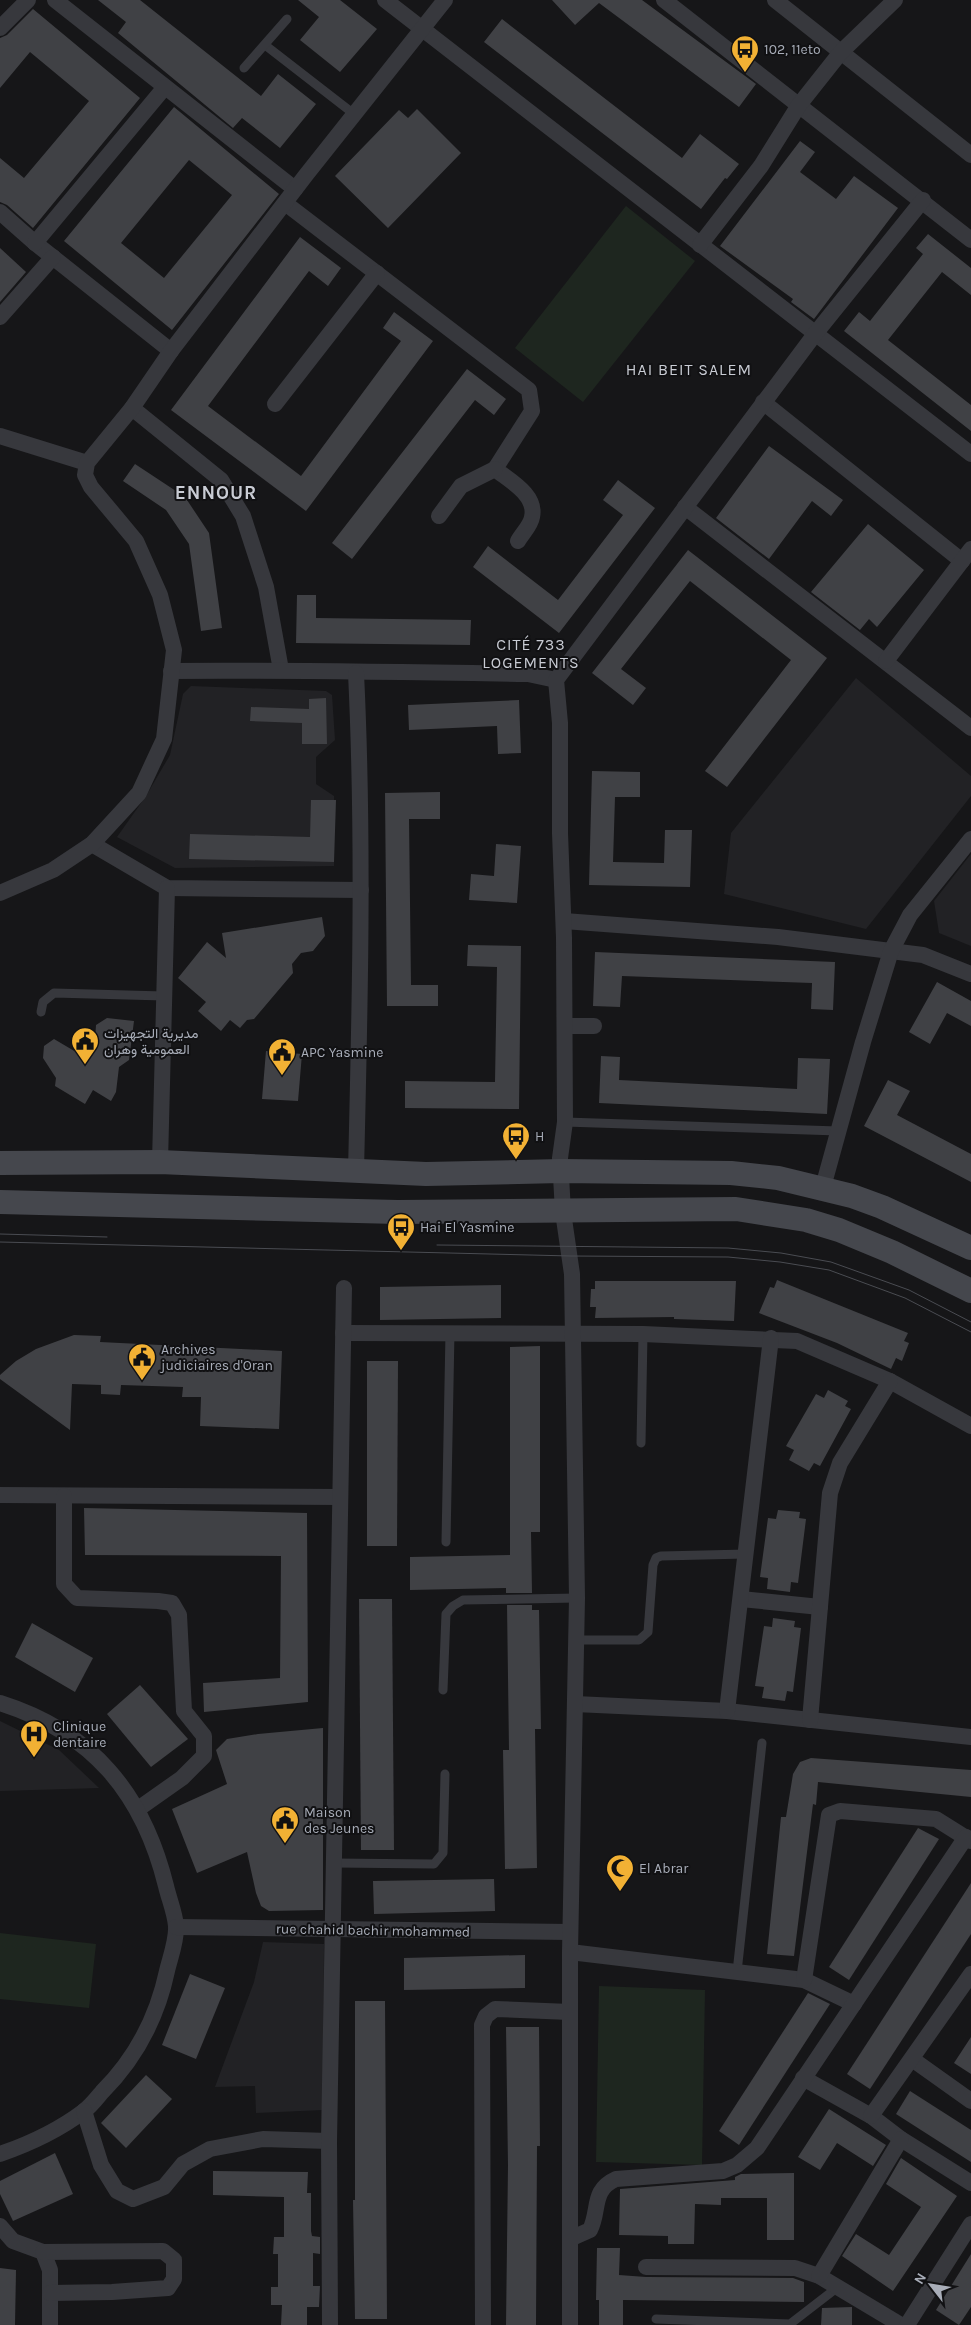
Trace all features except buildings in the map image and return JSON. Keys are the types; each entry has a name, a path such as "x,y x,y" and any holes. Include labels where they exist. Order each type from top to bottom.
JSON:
{"main road":[{"path":"0,1163 160,1162 426,1174 560,1171 731,1173 823,1187 882,1207 971,1248"},
{"path":"0,1202 398,1212 736,1209 798,1218 865,1240 971,1291"}],"street":[{"path":"0,28 28,0"},
{"path":"55,0 295,189"},
{"path":"385,0 971,454"},
{"path":"0,892 53,870 92,844 138,792 164,739 174,650 160,596 136,542 88,481 85,475 87,463 132,408 171,351 284,203 445,0"},
{"path":"664,0 923,200 971,240"},
{"path":"775,0 971,155"},
{"path":"700,245 761,166 799,105 841,52 895,0"},
{"path":"35,243 165,87"},
{"path":"570,2325 572,2238 570,1932 577,1598 571,1256 563,1212 560,1171 565,1122 565,1026 564,921 560,833 560,723 556,680 815,334 923,200"},
{"path":"284,203 529,390 532,411 495,469 461,486 439,516"},
{"path":"0,212 53,258 171,351"},
{"path":"0,317 53,258"},
{"path":"275,404 377,273"},
{"path":"764,402 966,555 886,661"},
{"path":"132,408 221,480 243,516 266,587 281,670"},
{"path":"0,436 87,463"},
{"path":"495,469 529,496 532,506 532,518 518,541"},
{"path":"686,507 971,728"},
{"path":"171,671 281,670 356,673 528,674 556,680"},
{"path":"356,673 360,764 361,890 356,1171"},
{"path":"823,1187 862,1042 891,951 910,915 971,839"},
{"path":"92,844 167,888 361,890"},
{"path":"160,1162 167,888"},
{"path":"564,921 778,937 923,955 971,974"},
{"path":"565,1026 594,1026"},
{"path":"330,2325 330,2141 344,1288"},
{"path":"343,1333 643,1334 797,1340 890,1381 971,1426"},
{"path":"727,1710 771,1338"},
{"path":"810,1720 830,1493 840,1463 890,1381"},
{"path":"0,1495 340,1497"},
{"path":"64,1496 64,1584 77,1598 158,1600 172,1603 179,1615 184,1711 204,1736 204,1756 182,1778 138,1809"},
{"path":"741,1598 820,1607"},
{"path":"0,1703 29,1712 70,1734 109,1768 138,1809 161,1867 176,1927 163,1990 143,2041 119,2075 84,2111 28,2144 0,2154"},
{"path":"575,1704 727,1710 971,1737"},
{"path":"572,2238 590,2230 600,2192 609,2182 616,2179 723,2171 737,2165 757,2148 968,1839 936,1819 840,1811 829,1815 804,1980"},
{"name":"rue chahid bachir mohammed","path":"176,1927 334,1931 570,1932"},
{"path":"570,1952 804,1980 854,2004"},
{"path":"870,2116 971,1974"},
{"path":"483,2325 482,2025 486,2016 495,2009 570,2012"},
{"path":"912,2059 971,2101"},
{"path":"803,2078 870,2116 971,2183"},
{"path":"84,2111 100,2165 117,2192 133,2199 164,2187 182,2164 210,2149 263,2139 330,2141"},
{"path":"819,2276 902,2139"},
{"path":"907,2325 971,2224"},
{"path":"0,2226 13,2241 43,2252 163,2251 174,2260 174,2279 168,2288 112,2292 50,2293"},
{"path":"43,2252 50,2270 50,2325"},
{"path":"646,2267 795,2268 819,2276 901,2325"}],"lane":[{"path":"244,68 287,19"},
{"path":"265,45 354,114"},
{"path":"41,1012 42,1002 54,993 164,996"},
{"path":"565,1122 838,1131"},
{"path":"446,1542 450,1332"},
{"path":"640,1443 643,1334"},
{"path":"576,1640 639,1640 644,1637 648,1632 653,1565 656,1558 661,1556 746,1554"},
{"path":"443,1690 446,1614 453,1606 463,1600 577,1598"},
{"path":"737,1972 762,1743"},
{"path":"334,1863 434,1864 443,1852 445,1774"},
{"path":"656,2319 790,2324 838,2287"}],"shaded area":[{"path":"626,206 695,261 583,402 515,348"},
{"path":"856,678 971,776 971,796 866,929 724,894 731,833"},
{"path":"191,686 326,691 332,695 335,740 316,757 316,784 334,796 334,866 175,868 117,837 146,796 170,755 183,694"},
{"path":"971,854 971,946 939,933 934,901"},
{"name":"Clinique dentaire","path":"0,1721 59,1750 99,1788 0,1791"},
{"path":"0,1933 96,1944 89,2008 0,1999"},
{"path":"263,1942 324,1944 323,2110 256,2113 255,2086 215,2087 254,1982"},
{"path":"599,1986 705,1990 702,2165 596,2162"}],"tram line":[{"path":"0,1234 107,1237"},
{"path":"0,1242 571,1256 728,1257 780,1262 829,1270 905,1298 971,1332"},
{"path":"437,1245 728,1248 781,1253 831,1262 909,1290 971,1322"}],"place":[{"name":"102, 11eto","path":"745,73"},
{"name":"مديرية التجهيزات العمومية وهران","path":"85,1065"},
{"name":"APC Yasmine","path":"282,1076"},
{"name":"H","path":"516,1160"},
{"name":"Hai El Yasmine","path":"401,1251"},
{"name":"Archives judiciaires d'Oran","path":"142,1381"},
{"name":"Clinique dentaire","path":"34,1758"},
{"name":"Maison des Jeunes","path":"285,1844"},
{"name":"El Abrar","path":"620,1892"}],"district":[{"name":"HAI BEIT SALEM","path":"689,369"},
{"name":"ENNOUR","path":"216,492"},
{"name":"CITÉ 733 LOGEMENTS","path":"531,653"}]}
